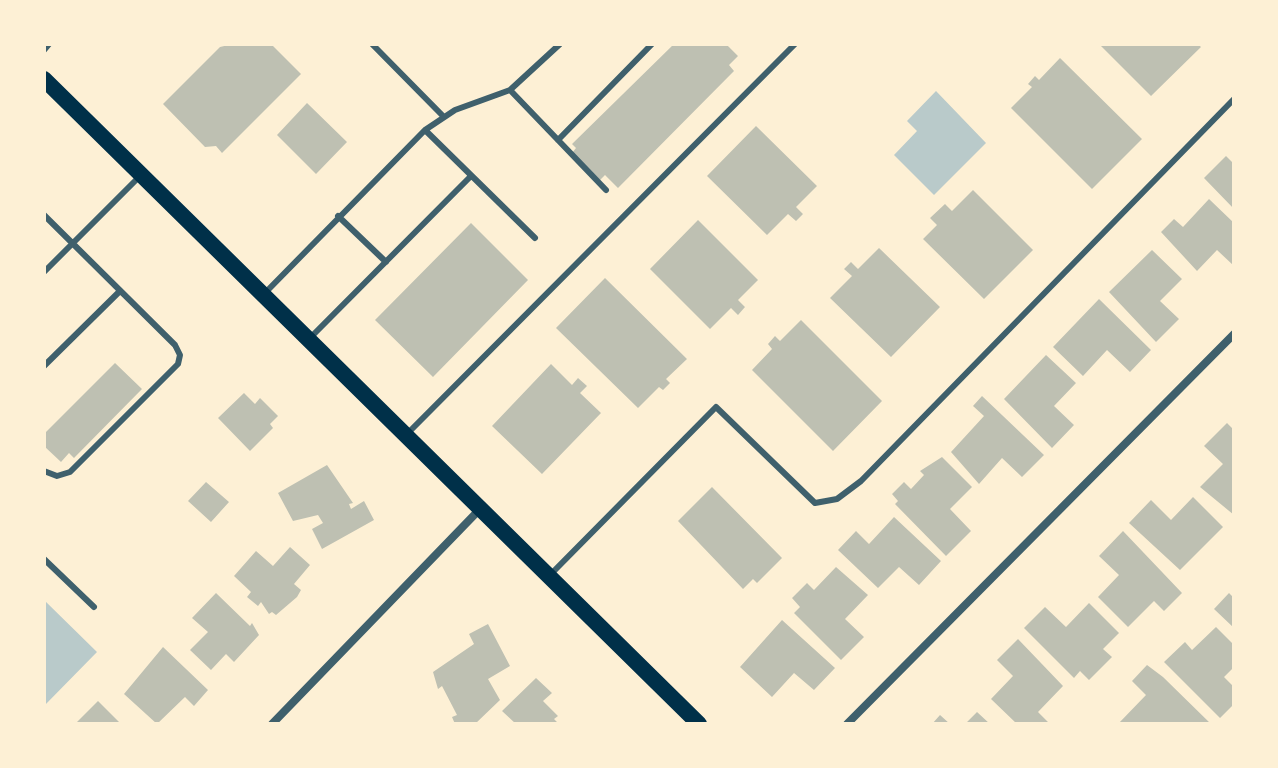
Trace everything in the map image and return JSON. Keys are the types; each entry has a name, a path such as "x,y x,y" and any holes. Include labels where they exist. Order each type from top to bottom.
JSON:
{"main road":[{"path":"44,79 699,724"}],"street":[{"path":"847,724 1234,334"},
{"path":"272,724 481,509"}],"lane":[{"path":"44,50 49,44"},
{"path":"372,44 443,116"},
{"path":"380,52 387,44"},
{"path":"263,295 425,130 443,116 510,90 560,44"},
{"path":"558,140 652,44"},
{"path":"406,435 795,44"},
{"path":"510,90 606,190"},
{"path":"549,576 716,407 815,503 837,499 861,481 1234,99"},
{"path":"425,130 535,238"},
{"path":"44,272 141,175"},
{"path":"309,340 471,176"},
{"path":"44,215 175,345 180,355 178,364 70,472 57,476 44,471"},
{"path":"338,216 386,262"},
{"path":"44,366 120,291"},
{"path":"44,559 94,607"}],"shaded area":[{"path":"936,91 986,143 934,195 894,155 917,131 907,121"},
{"path":"44,600 97,652 44,706"}],"building":[{"path":"271,44 301,74 222,153 216,146 205,147 163,104 220,47"},
{"path":"674,44 726,44 738,56 729,65 734,71 618,188 605,175 600,180 572,153 576,148 572,144"},
{"path":"1099,44 1198,44 1201,47 1151,96"},
{"path":"1060,58 1142,139 1092,189 1011,108 1032,87 1028,84 1035,76 1039,80"},
{"path":"307,103 347,142 316,174 277,135"},
{"path":"756,126 817,186 796,207 803,214 796,221 788,214 767,235 707,176"},
{"path":"1226,156 1234,164 1234,209 1204,178"},
{"path":"973,190 1033,250 984,299 923,239 937,225 930,218 945,204 952,211"},
{"path":"1209,199 1234,223 1234,266 1217,250 1197,271 1161,232 1174,219 1183,227"},
{"path":"698,220 758,280 738,300 745,307 738,315 731,308 710,329 650,269"},
{"path":"471,223 528,280 433,377 375,320"},
{"path":"879,248 940,307 891,357 830,298 852,276 844,269 851,262 858,269"},
{"path":"1152,250 1182,279 1160,301 1179,319 1156,342 1109,292"},
{"path":"605,278 687,359 666,379 670,383 663,390 659,387 638,408 556,328"},
{"path":"1099,299 1151,350 1130,372 1107,350 1083,376 1053,347"},
{"path":"801,320 882,401 833,451 752,370 772,349 768,344 775,336 780,341"},
{"path":"1046,355 1076,383 1054,406 1074,425 1052,448 1004,399"},
{"path":"115,363 142,389 74,458 69,453 61,462 44,446 44,434"},
{"path":"551,364 572,385 578,378 587,386 580,393 601,413 542,474 492,426"},
{"path":"244,393 255,404 260,398 278,416 270,424 273,428 250,451 218,418"},
{"path":"982,396 1044,455 1022,477 1002,458 979,484 951,452 984,416 973,406"},
{"path":"1227,423 1234,430 1234,515 1200,487 1223,464 1204,446"},
{"path":"942,457 972,487 950,509 971,531 946,556 895,504 898,501 892,494 904,482 911,489 924,475 920,471"},
{"path":"327,465 353,503 349,504 351,509 364,501 374,520 322,549 312,529 323,523 318,515 293,521 278,493"},
{"path":"206,482 229,502 211,522 188,501"},
{"path":"712,487 782,558 757,583 753,579 743,589 678,521"},
{"path":"1193,497 1223,527 1180,570 1129,523 1151,500 1171,520"},
{"path":"894,517 941,561 919,585 899,567 878,588 838,550 856,531 869,544"},
{"path":"1123,531 1182,593 1164,611 1154,601 1128,627 1098,597 1119,575 1099,556"},
{"path":"290,547 310,565 294,584 301,590 297,597 276,615 272,612 269,614 261,602 258,606 247,597 251,592 234,576 256,551 273,566"},
{"path":"836,567 868,595 845,619 864,637 841,660 794,613 800,607 792,598 807,583 814,590"},
{"path":"216,593 250,626 252,623 259,635 234,662 226,654 211,670 190,650 208,632 192,618"},
{"path":"1229,593 1234,598 1234,628 1214,609"},
{"path":"1089,603 1119,633 1103,649 1112,657 1089,680 1080,671 1074,678 1024,628 1045,607 1066,627"},
{"path":"782,620 835,668 814,690 794,673 772,697 740,667"},
{"path":"488,624 510,666 488,679 500,700 475,724 455,724 452,717 457,715 442,686 438,689 433,672 474,644 469,634"},
{"path":"1216,627 1234,645 1234,667 1224,677 1234,687 1234,704 1220,718 1164,662 1185,642 1192,650"},
{"path":"1018,639 1063,686 1038,712 1050,724 1017,724 991,699 1013,676 997,660"},
{"path":"163,647 208,690 194,706 185,697 157,724 124,694"},
{"path":"1147,665 1211,724 1118,724 1146,695 1132,681"},
{"path":"536,678 552,693 543,701 558,716 554,719 559,724 516,724 502,711"},
{"path":"98,701 121,724 75,724"},
{"path":"977,712 990,724 965,724"},
{"path":"940,715 950,724 932,724"}]}
